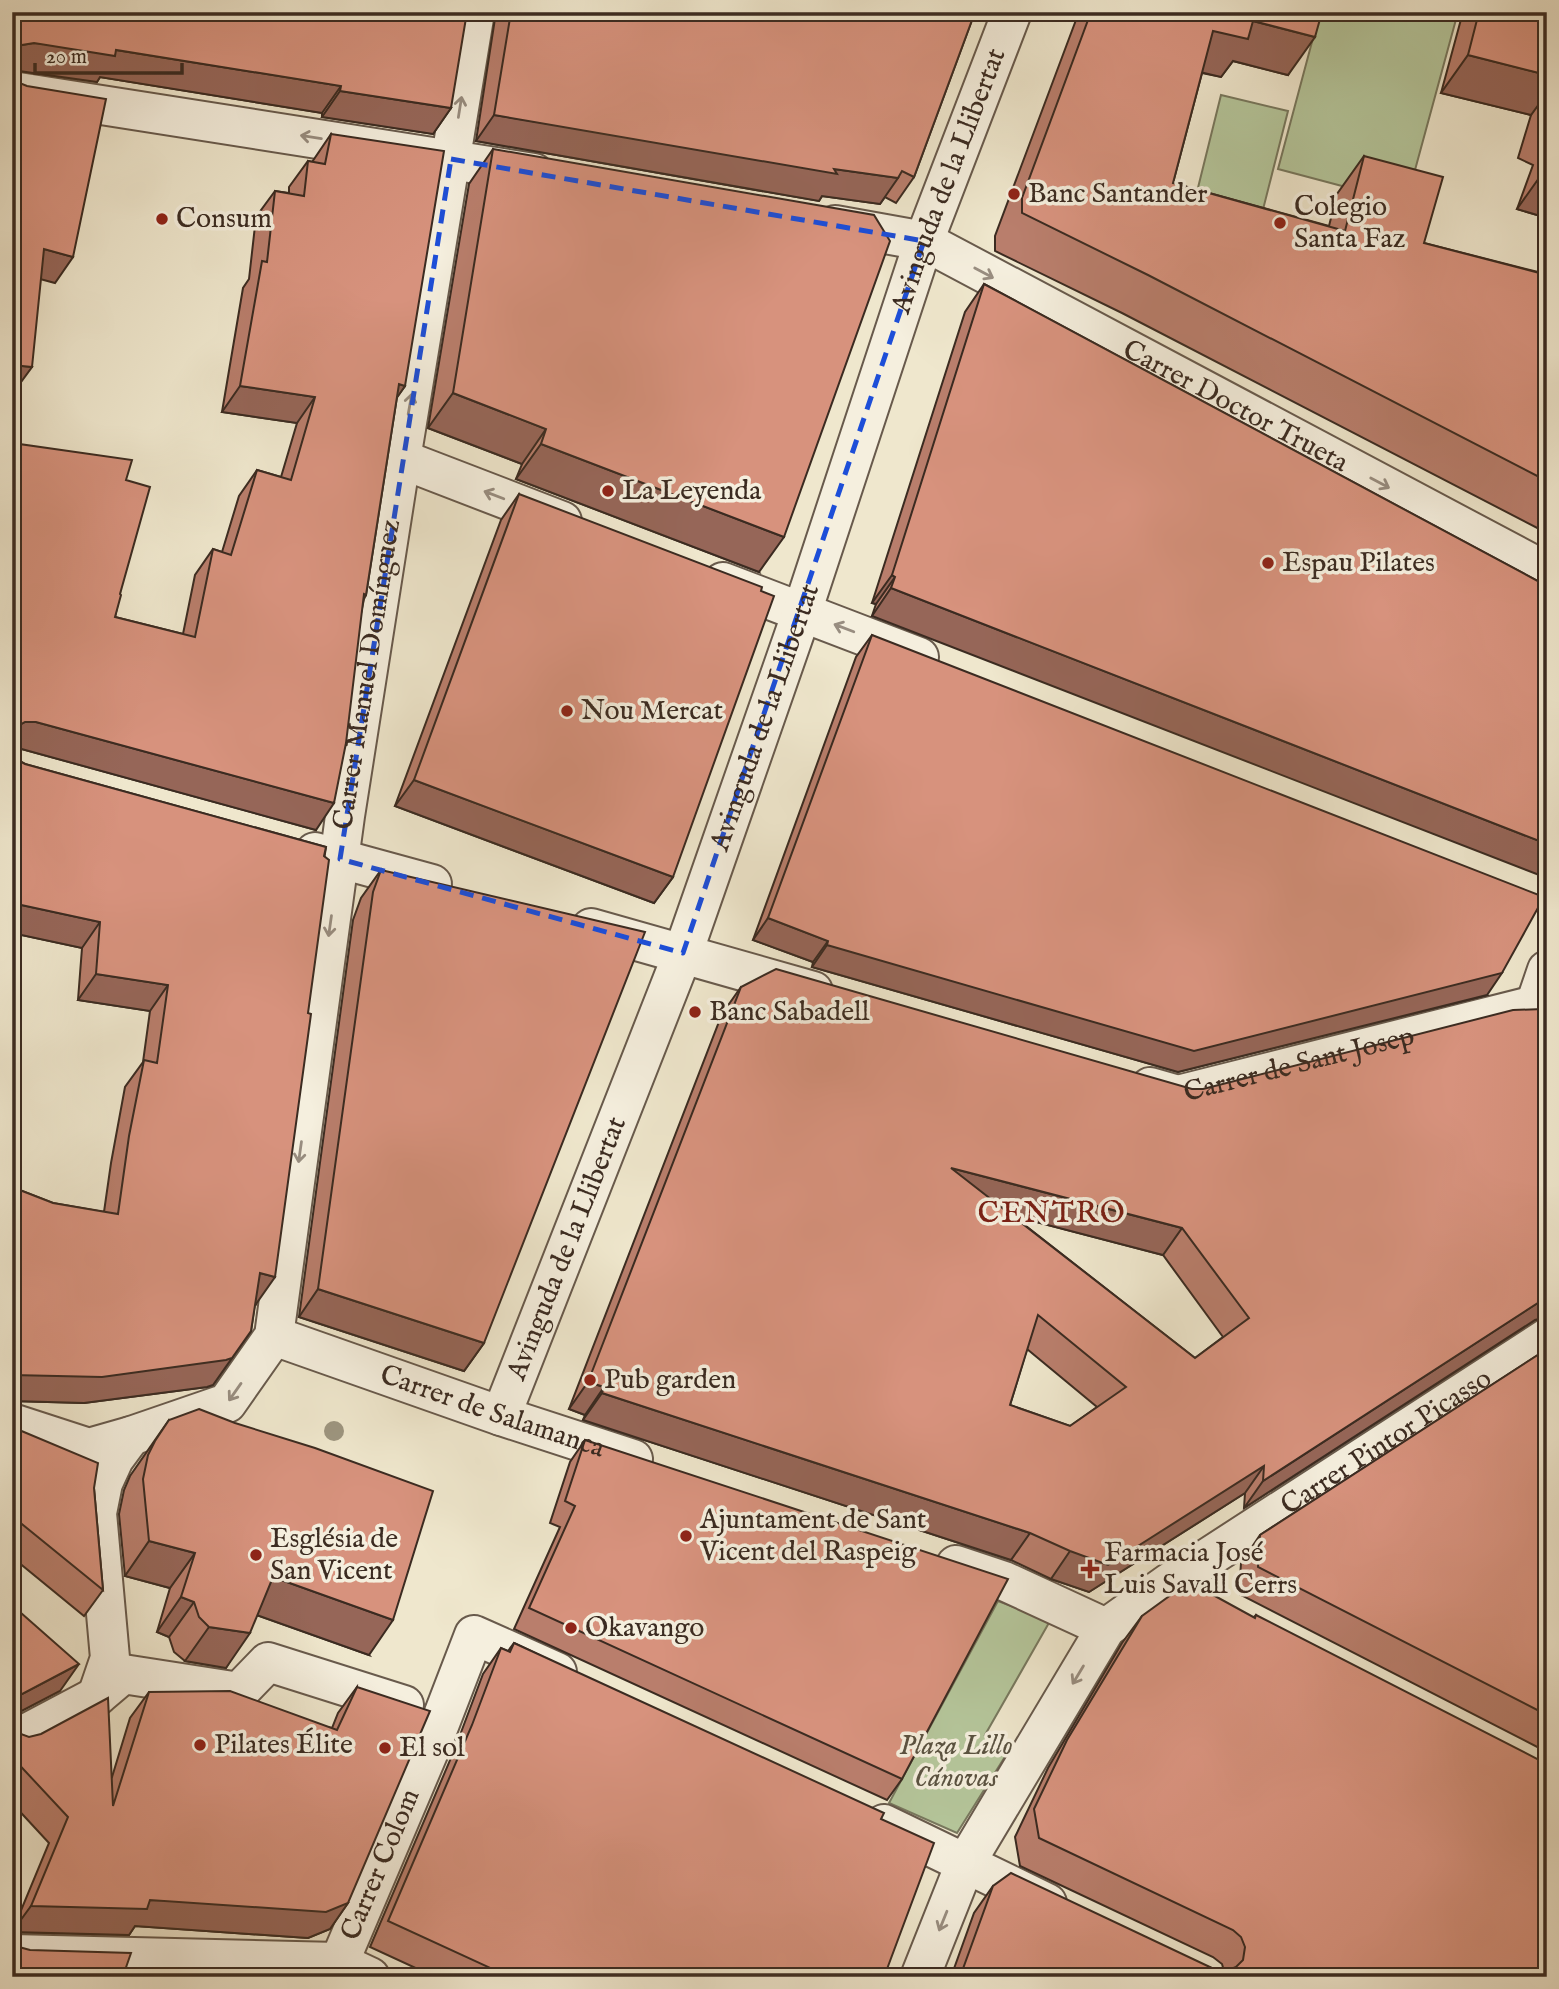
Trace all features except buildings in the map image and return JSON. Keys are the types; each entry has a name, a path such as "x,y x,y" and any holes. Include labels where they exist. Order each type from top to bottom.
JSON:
{"street":[{"name":"Carrer Manuel Domínguez","path":"274,1336 340,859 401,459 475,12"},
{"name":"Avinguda de la Llibertat","path":"501,1416 683,953 802,612 924,241 1012,12"},
{"path":"12,91 573,180"},
{"name":"Carrer Doctor Trueta","path":"802,220 924,241 1547,572"},
{"path":"401,459 595,533"},
{"path":"685,567 956,672"},
{"path":"287,845 458,891"},
{"path":"564,921 843,999"},
{"name":"Carrer de Sant Josep","path":"1111,1076 1178,1095 1543,999"},
{"path":"12,1423 89,1448 131,1436 227,1403 274,1336"},
{"name":"Carrer de Salamanca","path":"274,1336 501,1416 660,1468"},
{"name":"Carrer Pintor Picasso","path":"920,1977 965,1864 1106,1628 1169,1583 1547,1338"},
{"path":"97,1696 110,1658 97,1513 103,1483 114,1459 131,1436"},
{"path":"925,1555 1004,1581 1106,1628"},
{"path":"1169,1583 1206,1602"},
{"name":"Carrer Colom","path":"347,1972 474,1635 590,1688"},
{"path":"12,1741 97,1696 123,1674 239,1692 268,1662 443,1717"},
{"path":"852,1809 1078,1918"},
{"path":"12,1954 347,1972"}],"highlighted area":[{"path":"451,159 924,241 683,953 340,859"}],"green space":[{"path":"1320,12 1458,12 1406,203 1278,169"},
{"path":"1221,95 1288,111 1255,241 1189,224"},
{"name":"Plaza Lillo Cánovas","path":"998,1601 1050,1621 985,1735 1013,1744 957,1833 889,1803"}],"place":[{"name":"Banc Santander","path":"1014,194"},
{"name":"Consum","path":"162,219"},
{"name":"Colegio Santa Faz","path":"1280,223"},
{"name":"La Leyenda","path":"608,491"},
{"name":"Espau Pilates","path":"1268,563"},
{"name":"Nou Mercat","path":"567,711"},
{"name":"Banc Sabadell","path":"695,1012"},
{"name":"Pub garden","path":"590,1380"},
{"name":"Ajuntament de Sant Vicent del Raspeig","path":"686,1536"},
{"name":"Església de San Vicent","path":"256,1555"},
{"name":"Farmacia José Luis Savall Cerrs","path":"1090,1569"},
{"name":"Okavango","path":"571,1628"},
{"name":"Pilates Élite","path":"200,1745"},
{"name":"El sol","path":"385,1748"}],"district":[{"name":"CENTRO","path":"1052,1214"}]}
